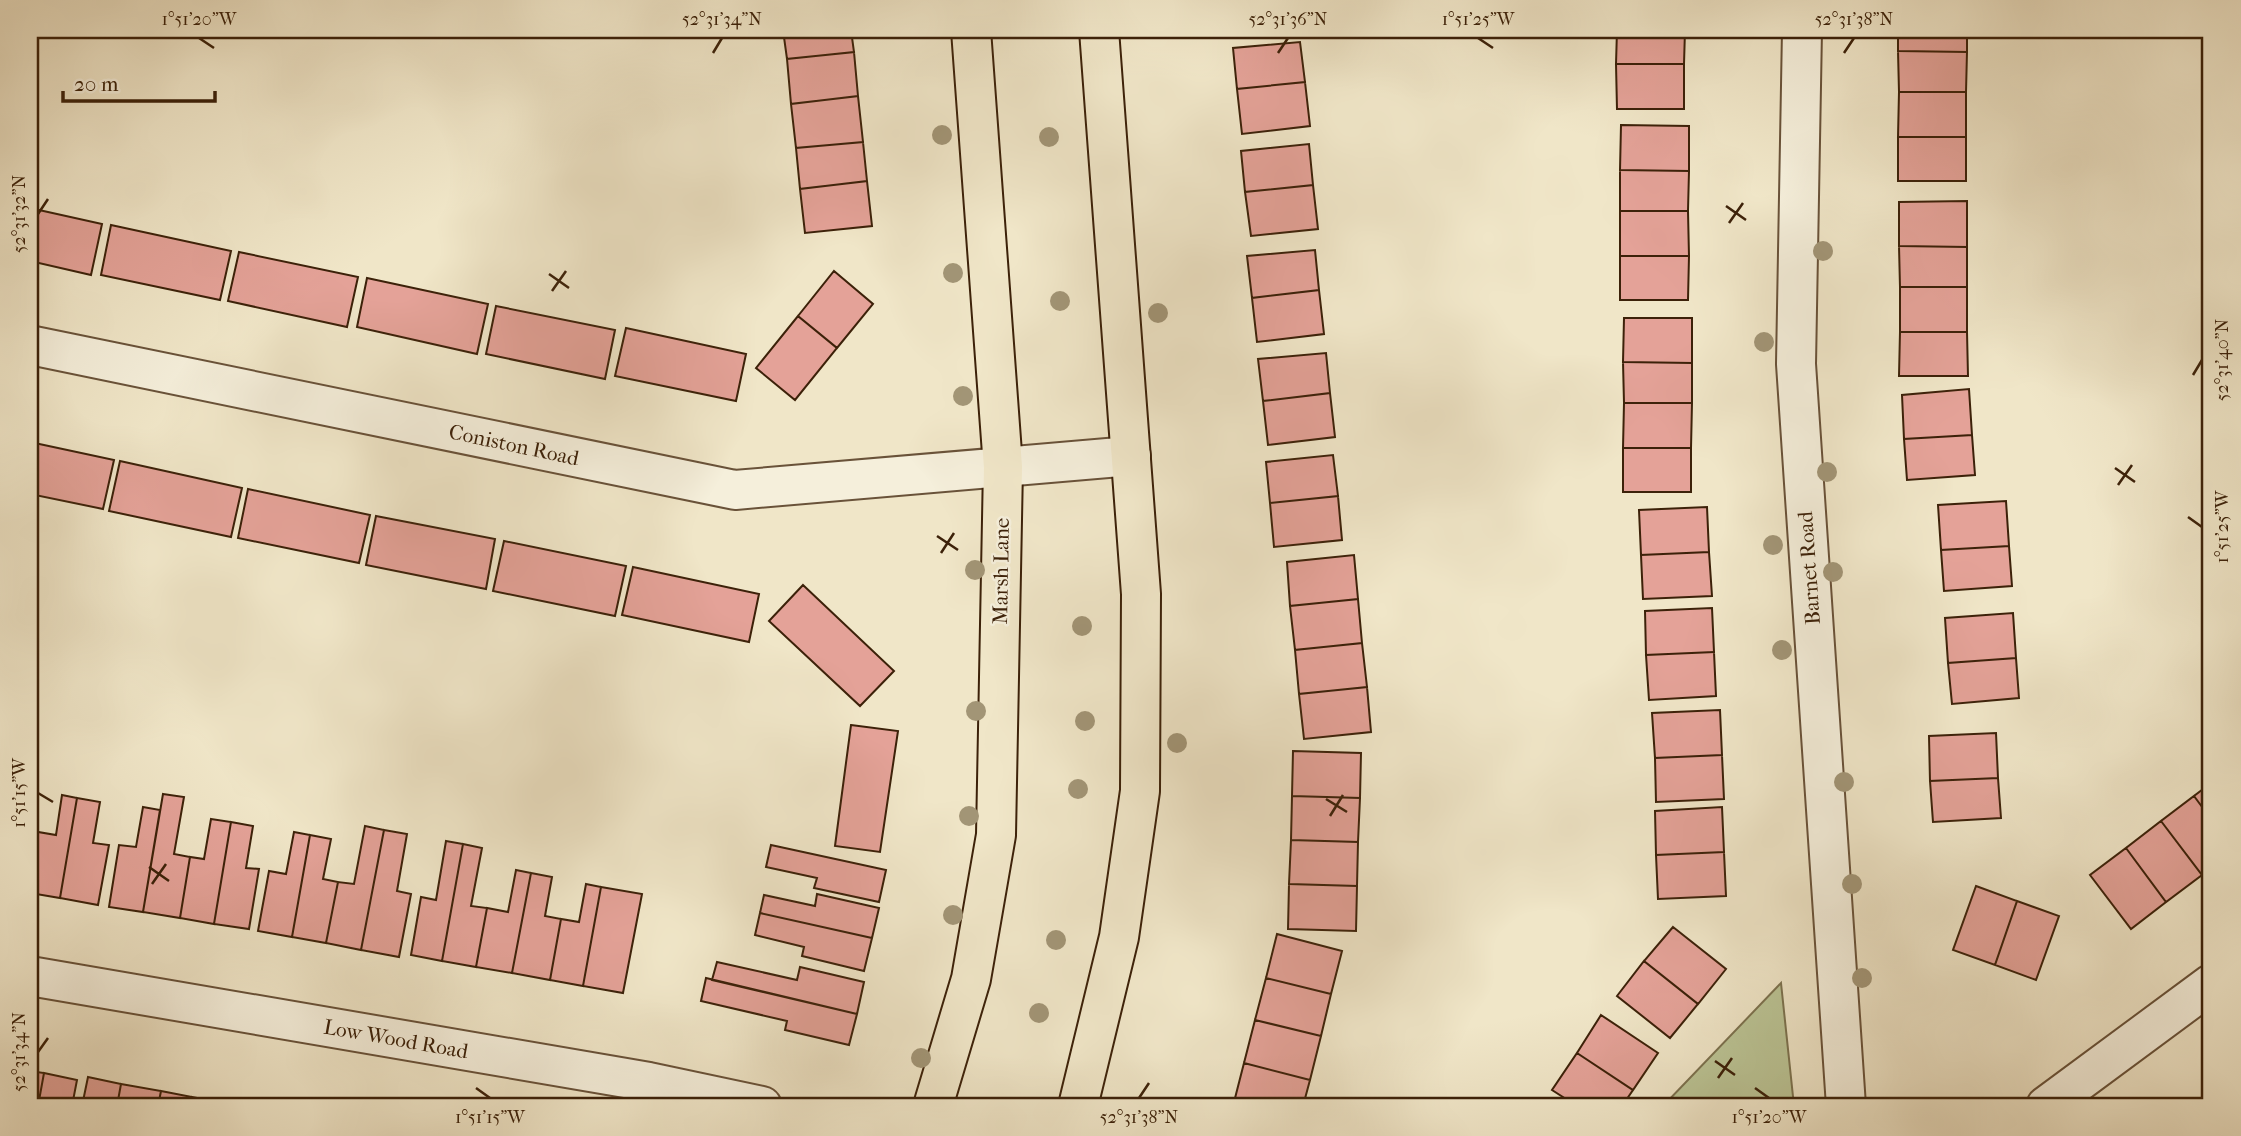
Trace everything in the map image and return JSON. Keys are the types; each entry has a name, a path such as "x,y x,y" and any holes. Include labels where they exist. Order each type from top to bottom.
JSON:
{"main road":[{"name":"Marsh Lane","path":"933,1106 971,979 996,835 1003,467 971,30"},
{"path":"1078,1106 1119,937 1140,791 1141,594 1099,30"}],"street":[{"name":"Barnet Road","path":"1802,30 1796,364 1846,1106"},
{"name":"Coniston Road","path":"30,345 735,490 1131,456"},
{"name":"Low Wood Road","path":"30,976 649,1082 762,1106"},
{"path":"2046,1106 2211,985"}],"green space":[{"path":"1781,983 1794,1106 1663,1106"}],"building":[{"path":"783,30 851,30 854,52 787,59"},
{"path":"1617,30 1685,30 1684,64 1616,64"},
{"path":"1898,30 1967,30 1967,52 1898,51"},
{"path":"1300,42 1305,82 1237,89 1233,48"},
{"path":"1898,51 1967,52 1966,92 1899,92"},
{"path":"854,52 858,96 791,104 787,59"},
{"path":"1616,64 1684,64 1684,109 1617,109"},
{"path":"1305,82 1310,126 1242,134 1237,89"},
{"path":"1899,92 1966,92 1966,137 1898,137"},
{"path":"858,96 863,142 796,148 791,104"},
{"path":"1621,125 1689,126 1689,171 1620,170"},
{"path":"1898,137 1966,137 1966,181 1898,181"},
{"path":"863,142 867,181 800,189 796,148"},
{"path":"1309,144 1313,185 1245,192 1241,151"},
{"path":"1620,170 1689,171 1688,211 1620,211"},
{"path":"867,181 872,226 805,233 800,189"},
{"path":"1313,185 1318,229 1251,236 1245,192"},
{"path":"1967,201 1967,247 1899,246 1899,202"},
{"path":"30,208 102,224 91,275 30,261"},
{"path":"1620,211 1688,211 1689,256 1620,256"},
{"path":"111,225 231,251 220,300 101,275"},
{"path":"1899,246 1967,247 1967,287 1900,287"},
{"path":"1315,250 1319,290 1252,298 1247,256"},
{"path":"239,252 358,277 347,327 228,301"},
{"path":"1620,256 1689,256 1688,300 1620,300"},
{"path":"834,271 873,304 837,348 798,316"},
{"path":"367,278 488,304 477,354 357,327"},
{"path":"1900,287 1967,287 1967,332 1900,332"},
{"path":"1319,290 1324,334 1257,342 1252,298"},
{"path":"496,306 615,330 605,379 486,354"},
{"path":"798,316 837,348 795,400 756,368"},
{"path":"1624,318 1692,318 1692,363 1623,362"},
{"path":"626,328 746,354 736,401 615,376"},
{"path":"1900,332 1967,332 1968,376 1899,376"},
{"path":"1326,353 1330,393 1263,401 1258,359"},
{"path":"1623,362 1692,363 1692,403 1624,403"},
{"path":"1969,389 1972,435 1904,439 1902,395"},
{"path":"1330,393 1335,437 1268,445 1263,401"},
{"path":"1624,403 1692,403 1691,448 1623,448"},
{"path":"1972,435 1975,475 1907,480 1904,439"},
{"path":"30,442 114,460 103,509 30,494"},
{"path":"1623,448 1691,448 1691,492 1623,492"},
{"path":"1333,455 1338,496 1270,503 1266,462"},
{"path":"120,461 242,488 231,537 109,511"},
{"path":"248,489 370,515 359,563 238,538"},
{"path":"1338,496 1342,540 1274,547 1270,503"},
{"path":"2006,501 2009,546 1941,550 1938,505"},
{"path":"1707,507 1709,552 1641,555 1639,510"},
{"path":"376,516 495,539 486,589 366,565"},
{"path":"504,541 626,566 615,616 493,591"},
{"path":"2009,546 2012,586 1944,591 1941,550"},
{"path":"1709,552 1712,596 1643,599 1641,555"},
{"path":"1354,555 1358,599 1290,606 1287,562"},
{"path":"633,567 759,594 749,642 622,615"},
{"path":"803,585 894,671 860,706 769,621"},
{"path":"1358,599 1362,643 1295,650 1290,606"},
{"path":"1712,608 1714,652 1646,655 1645,611"},
{"path":"2013,613 2016,658 1948,663 1945,618"},
{"path":"1362,643 1367,687 1299,694 1295,650"},
{"path":"1714,652 1716,696 1649,700 1646,655"},
{"path":"2016,658 2019,698 1952,704 1948,663"},
{"path":"1367,687 1371,732 1304,739 1299,694"},
{"path":"1720,710 1722,755 1655,758 1652,713"},
{"path":"851,725 898,731 880,852 835,846"},
{"path":"1996,733 1998,778 1930,781 1929,736"},
{"path":"1293,751 1361,753 1360,798 1292,796"},
{"path":"1722,755 1724,799 1656,802 1655,758"},
{"path":"1998,778 2001,818 1933,822 1930,781"},
{"path":"2211,783 2211,819 2194,796"},
{"path":"163,794 184,797 174,854 190,857 180,918 143,912"},
{"path":"62,795 77,798 60,898 30,893 30,876 38,832 56,835"},
{"path":"1292,796 1360,798 1358,842 1291,840"},
{"path":"2194,796 2211,819 2211,868 2202,875 2161,821"},
{"path":"77,798 100,802 93,843 109,845 98,905 60,898"},
{"path":"143,807 160,810 143,912 109,907 119,845 136,847"},
{"path":"1722,807 1724,852 1656,855 1655,811"},
{"path":"211,819 231,822 214,924 180,918 190,857 204,859"},
{"path":"2161,821 2202,875 2166,902 2126,848"},
{"path":"231,822 253,826 246,868 259,869 249,929 214,924"},
{"path":"365,826 384,830 361,950 326,943 338,882 354,884"},
{"path":"30,830 38,832 30,876"},
{"path":"384,830 407,834 397,891 411,894 399,957 361,950"},
{"path":"294,832 310,835 292,937 258,931 269,871 286,874"},
{"path":"310,835 331,839 323,879 338,882 326,943 292,937"},
{"path":"1291,840 1358,842 1357,886 1289,884"},
{"path":"446,841 463,844 442,961 411,955 421,897 436,900"},
{"path":"463,844 482,848 471,906 487,908 476,967 442,961"},
{"path":"771,845 886,870 879,902 814,888 817,878 766,867"},
{"path":"2126,848 2166,902 2131,929 2090,875"},
{"path":"1724,852 1726,896 1658,899 1656,855"},
{"path":"516,870 531,873 512,973 476,967 487,908 508,912"},
{"path":"531,873 552,877 545,916 561,919 550,980 512,973"},
{"path":"586,884 601,887 583,986 550,980 561,919 579,922"},
{"path":"1289,884 1357,886 1356,931 1288,929"},
{"path":"1976,886 2017,901 1995,965 1953,950"},
{"path":"601,887 642,894 623,993 583,986"},
{"path":"817,894 879,908 872,938 760,913 764,895 815,906"},
{"path":"2017,901 2059,916 2036,980 1995,965"},
{"path":"760,913 872,938 864,971 802,956 804,947 755,935"},
{"path":"1673,927 1726,969 1698,1004 1644,961"},
{"path":"1277,934 1342,951 1331,994 1266,978"},
{"path":"1644,961 1698,1004 1670,1038 1617,996"},
{"path":"717,962 797,980 800,967 864,982 857,1014 712,980"},
{"path":"706,978 857,1014 849,1045 785,1030 787,1021 701,1001"},
{"path":"1266,978 1331,994 1321,1036 1255,1020"},
{"path":"1601,1015 1658,1053 1633,1090 1577,1053"},
{"path":"1255,1020 1321,1036 1310,1080 1244,1063"},
{"path":"1577,1053 1633,1090 1622,1106 1577,1106 1552,1090"},
{"path":"1244,1063 1310,1080 1303,1106 1233,1106"},
{"path":"30,1071 44,1073 38,1106 30,1106"},
{"path":"44,1073 77,1080 72,1106 38,1106"},
{"path":"88,1077 121,1084 117,1106 82,1106"},
{"path":"121,1084 161,1091 158,1106 117,1106"},
{"path":"161,1091 192,1097 191,1106 158,1106"},
{"path":"192,1097 229,1104 229,1106 191,1106"}]}
